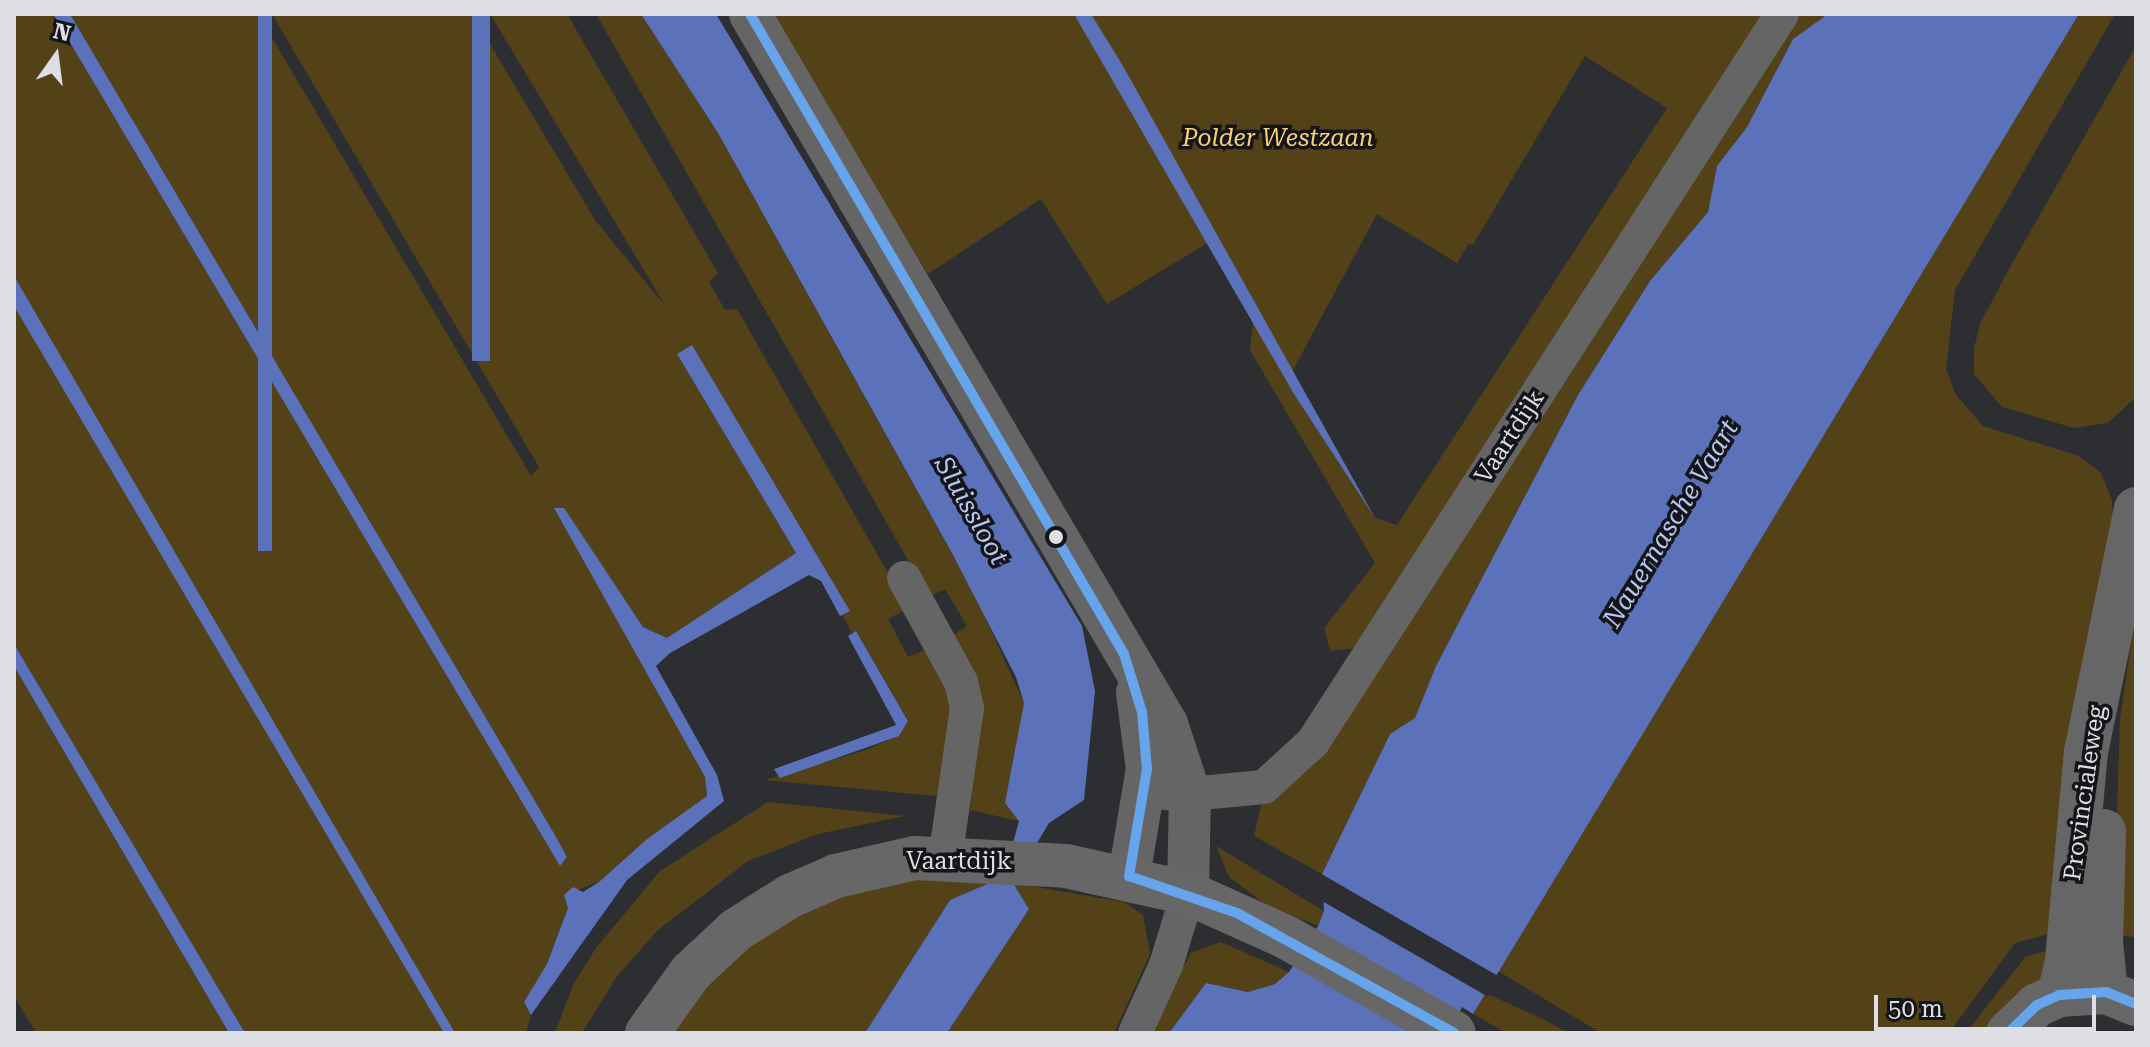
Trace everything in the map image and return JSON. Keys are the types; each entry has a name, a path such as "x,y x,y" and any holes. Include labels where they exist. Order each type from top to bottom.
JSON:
{"highway":[{"name":"Provincialeweg","path":"2059,995 2067,960 2086,752 2122,593 2136,509"},
{"name":"Provincialeweg","path":"2121,998 2101,942 2104,820 2122,593"},
{"path":"2008,1033 2037,1005 2059,995 2121,998"}],"main road":[{"name":"Vaartdijk","path":"647,1033 691,972 736,930 790,896 836,876 883,864 945,859 1017,862 1129,876 1188,893 1286,937 1454,1033"}],"street":[{"path":"750,14 1176,742 1190,794 1188,893 1166,965 1135,1033"},
{"name":"Vaartdijk","path":"1145,792 1190,794 1264,787 1313,742 1782,14"},
{"path":"904,578 961,682 967,708 945,859"},
{"path":"1124,654 1146,733 1145,792 1129,876"}],"green space":[{"path":"14,14 53,14 560,866 567,857 555,835 70,14 258,14 531,476 539,467 272,14 472,14 595,220 666,307 490,14 567,14 718,273 709,282 725,310 737,309 908,608 888,619 908,657 932,647 953,716 943,789 935,796 765,780 863,751 899,736 908,720 857,632 852,633 842,615 849,611 692,346 677,354 796,553 667,638 643,627 564,509 555,509 705,777 707,796 647,839 599,882 564,895 568,908 547,964 524,1002 531,1015 526,1033 245,1033 14,644"},
{"path":"596,14 641,14 718,133 977,599 1024,703 1019,821 970,810 979,723 952,636 967,626 945,589 929,597"},
{"name":"Polder Westzaan","path":"767,14 1768,14 1354,648 1330,651 1324,628 1375,563 1250,350 1253,320 1209,242 1107,304 1041,199 928,274","holes":["1585,56 1667,108 1397,525 1375,518 1287,381 1377,214 1457,263 1469,243 1473,245"]},
{"path":"1793,14 1828,14 1793,39 1747,127 1717,166 1708,212 1650,281 1578,395 1436,666 1415,719 1390,734 1322,874 1254,836 1261,805 1271,802 1300,776"},
{"path":"2079,14 2115,14 1955,290 1946,369 1956,395 1983,426 2079,456 2101,473 2112,500 2114,529 2060,931 2015,943 1949,1033 1601,1033 1498,971"},
{"path":"2136,46 2136,397 2108,423 2074,428 2002,407 1974,374 1974,348 1980,324 2010,267"},
{"path":"2136,610 2136,937 2113,935 2120,719"},
{"path":"14,666 229,1033 36,1033 14,996"},
{"path":"768,802 905,816 818,834 748,861 658,930 617,976 582,1033 555,1033 573,985 596,948 660,871"},
{"path":"1216,846 1324,911 1318,926 1265,904 1229,877"},
{"path":"930,877 994,881 950,900 865,1033 665,1033 752,937 832,896"},
{"path":"1013,883 1124,902 1143,915 1150,954 1114,1033 947,1033 1029,909"},
{"path":"1221,942 1289,972 1275,984 1248,992 1206,983 1169,1033 1145,1033 1191,953"},
{"path":"2056,949 2052,966 1995,1033 1966,1033 2026,956"},
{"path":"1485,993 1568,1033 1506,1033 1473,1014"}],"water":[{"path":"53,14 70,14 555,835 567,857 560,866"},
{"path":"258,14 272,14 272,551 258,551"},
{"path":"472,14 490,14 490,361 472,361"},
{"name":"Sluissloot","path":"641,14 716,14 1082,626 1095,691 1084,800 1049,823 1013,883 1029,909 947,1033 865,1033 950,900 994,881 1013,843 1019,821 1005,803 1024,703 1016,677 953,555 718,133"},
{"path":"1074,14 1091,14 1123,66 1375,518 1294,394"},
{"name":"Nauernasche Vaart","path":"1828,14 2079,14 1473,1014 1462,1007 1448,1033 1169,1033 1206,983 1248,992 1275,984 1289,972 1318,926 1324,911 1322,874 1390,734 1415,718 1436,666 1578,395 1650,281 1708,212 1717,166 1747,127 1793,39"},
{"path":"14,276 455,1033 444,1033 14,306"},
{"path":"692,345 850,611 840,616 821,581 809,575 670,653 656,666 717,775 724,801 627,880 531,1015 524,1002 547,964 568,908 564,895 573,887 583,892 599,882 647,839 707,796 705,777 554,508 564,508 643,627 667,638 796,553 677,354"},
{"path":"856,631 908,721 899,736 780,778 774,769 896,725 848,636"},
{"path":"14,644 245,1033 229,1033 14,666"}],"pier":[{"path":"1318,872 1499,976 1487,996 1306,892"}],"transit line":[{"path":"750,14 1124,654 1142,712 1147,769 1129,876 1237,913 1454,1033"},
{"path":"2008,1033 2037,1005 2059,995 2106,992 2136,1004"}]}
